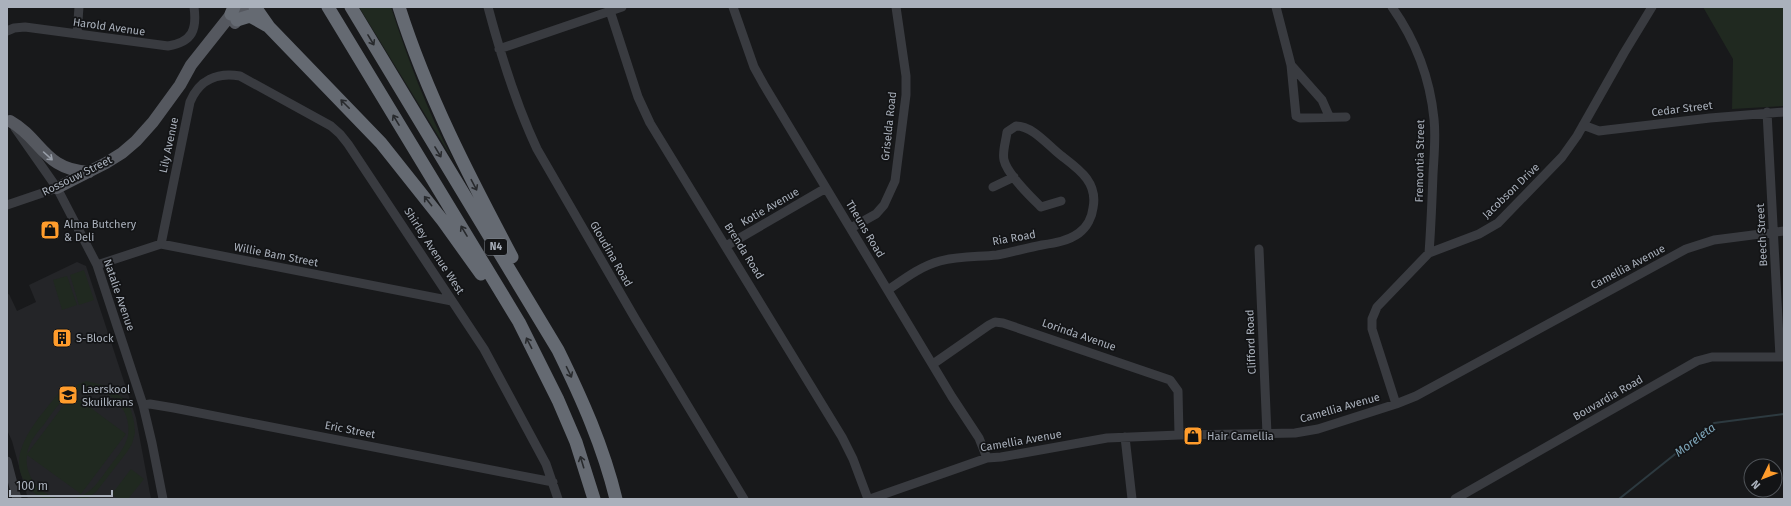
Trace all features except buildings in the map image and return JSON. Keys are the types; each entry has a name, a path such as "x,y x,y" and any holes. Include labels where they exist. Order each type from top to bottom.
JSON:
{"highway":[{"path":"255,7 270,27 382,143 439,216 478,271 519,322"},
{"name":"N4","path":"328,7 519,322 558,400 576,442 594,499"},
{"name":"N4","path":"350,7 558,350 597,434 616,499"},
{"path":"399,7 421,69 460,158 534,300 558,350"},
{"path":"235,12 254,17 270,27"}],"main road":[{"name":"Rossouw Street","path":"57,188 112,160 136,141 153,122 184,78 198,66 235,12 247,7"},
{"path":"8,120 17,125 47,156 58,164 67,169 89,172"}],"street":[{"path":"76,34 79,7"},
{"name":"Harold Avenue","path":"7,31 14,28 25,27 168,46 177,44 189,36 193,30 196,21 194,7"},
{"name":"Gloudina Road","path":"488,7 508,78 537,149 636,320 744,499"},
{"path":"499,49 622,7"},
{"name":"Theuns Road","path":"733,7 758,73 826,188 979,438 987,458"},
{"name":"Griselda Road","path":"851,228 876,214 884,205 895,181 906,95 906,76 896,7"},
{"path":"1276,7 1291,65 1296,116 1300,118 1329,116 1346,117"},
{"name":"Fremontia Street","path":"1392,7 1405,25 1416,47 1428,80 1434,120 1429,253"},
{"name":"Jacobson Drive","path":"1396,404 1372,329 1372,319 1377,307 1429,253 1479,234 1498,223 1562,157 1570,148 1652,7"},
{"name":"Brenda Road","path":"610,11 638,97 650,123 842,437 853,459 869,499"},
{"path":"1291,65 1322,100 1329,116"},
{"name":"Lily Avenue","path":"161,244 190,102 197,88 205,81 219,75 229,74"},
{"name":"Shirley Avenue West","path":"229,74 240,76 256,83 324,122 340,134 494,366 546,464 558,499"},
{"name":"Cedar Street","path":"1583,125 1599,131 1768,112 1784,112"},
{"name":"Beech Street","path":"1768,112 1782,357"},
{"name":"Natalie Avenue","path":"8,120 57,188 97,265 143,405 163,499"},
{"name":"Ria Road","path":"888,290 925,266 939,261 997,255 1065,241 1079,233 1087,225 1092,214 1094,191 1081,171 1031,131 1018,126 1007,132 1004,156 1005,164 1014,177"},
{"path":"993,187 1014,177 1041,207 1061,201"},
{"name":"Rossouw Street","path":"7,205 57,188"},
{"name":"Kotie Avenue","path":"726,246 826,188"},
{"name":"Camellia Avenue","path":"869,499 987,458 1001,457 1107,438 1295,433 1312,430 1396,404 1416,396 1686,249 1714,240 1784,231"},
{"name":"Willie Bam Street","path":"97,265 161,244 452,301"},
{"name":"Clifford Road","path":"1259,249 1267,434"},
{"name":"Lorinda Avenue","path":"933,364 989,325 995,322 1003,323 1170,380 1178,391 1179,435"},
{"name":"Bouvardia Road","path":"1455,499 1700,360 1712,357 1782,357"},
{"name":"Eric Street","path":"143,405 150,404 174,408 553,482"},
{"path":"1125,437 1132,499"},
{"path":"7,461 17,499"}],"shaded area":[{"path":"359,7 391,7 419,85 453,160"},
{"path":"1703,7 1784,7 1784,106 1732,109 1733,59"},
{"name":"Laerskool Skuilkrans","path":"77,262 86,266 136,418 151,499 28,499 12,441 7,430 7,295 9,294 17,311 36,302 29,285"},
{"path":"84,270 94,300 79,305 70,275"},
{"path":"67,276 77,305 62,310 53,280"},
{"path":"86,381 107,386 124,399 131,410 134,422 135,433 132,444 96,492 86,499 72,499 84,495 94,487 102,477 125,444 128,435 128,424 120,405 112,397 103,392 93,389 83,390 72,394 126,434 81,494 27,455 28,470 34,483 52,497 60,499 42,498 28,486 21,474 19,462 21,450 33,426 57,395 63,391","holes":["72,394 27,454 28,449 37,433 60,403"]},
{"path":"131,469 144,479 128,499 118,499 112,494"}],"waterway":[{"name":"Moreleta","path":"1619,499 1714,423 1784,414"}],"place":[{"name":"Alma Butchery & Deli","path":"50,230"},
{"name":"S-Block","path":"62,338"},
{"name":"Laerskool Skuilkrans","path":"68,395"},
{"name":"Hair Camellia","path":"1193,436"}]}
